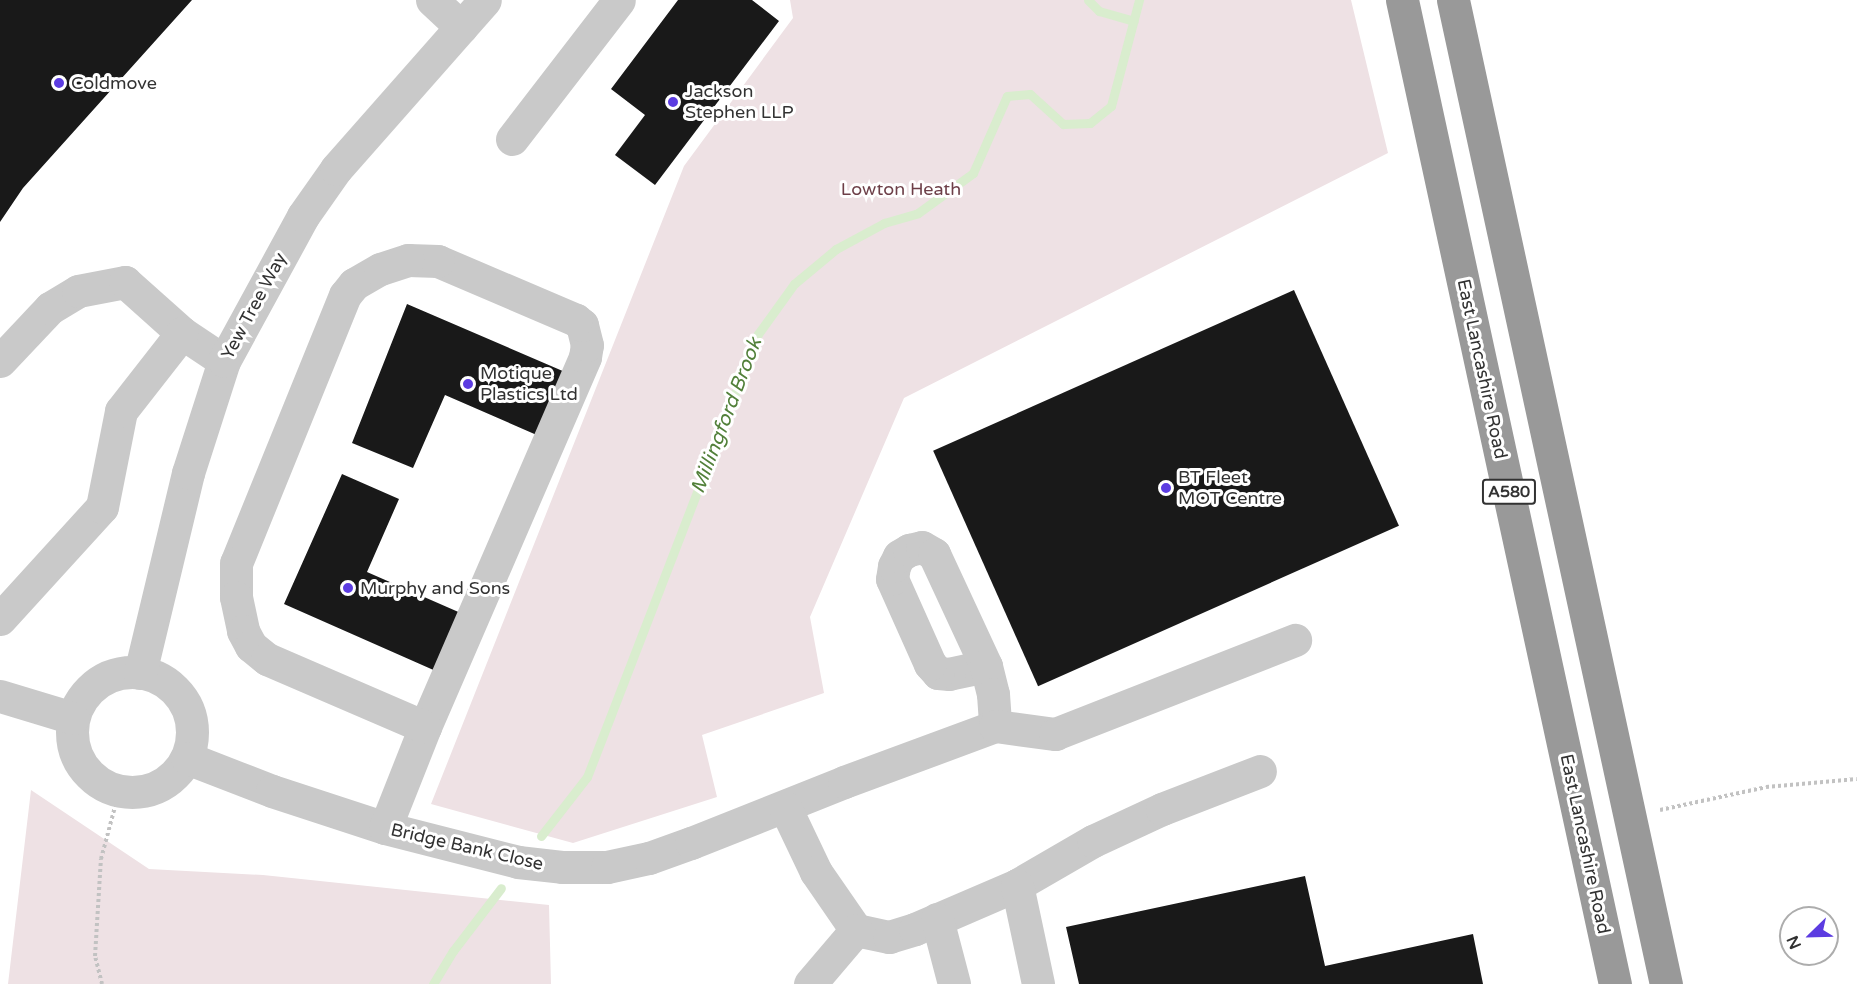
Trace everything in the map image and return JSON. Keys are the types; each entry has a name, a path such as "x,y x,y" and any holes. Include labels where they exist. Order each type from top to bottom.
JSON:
{"highway":[{"name":"East Lancashire Road","path":"1402,0 1615,984"},
{"name":"A580","path":"1453,0 1666,984"}],"street":[{"path":"432,0 461,27"},
{"name":"Yew Tree Way","path":"140,673 188,473 224,361 303,216 336,169 485,0"},
{"path":"512,139 619,0"},
{"path":"386,828 425,727 585,357 587,345 582,325 576,320 438,261 408,260 380,269 354,285 345,295 236,563 236,597 243,631 251,646 267,659 425,727"},
{"path":"0,361 50,308 78,291 125,282 182,333 224,361"},
{"path":"0,619 102,507 121,411 182,333"},
{"path":"986,666 993,694 995,726 1055,735 1294,640"},
{"path":"123,673 140,673 158,678 174,689 185,704 192,721 192,740 187,758 176,775 159,787 140,793 119,792 102,784 87,772 77,756 72,737 74,718 80,702 91,688 106,678 123,673"},
{"path":"0,696 74,718"},
{"name":"Bridge Bank Close","path":"187,758 272,791 386,828 518,862 562,867 607,867 649,858 995,726"},
{"path":"785,807 816,872 856,930 889,937 1017,885 1093,842 1162,809 1260,771"},
{"path":"1017,885 1038,984"},
{"path":"937,919 954,984"},
{"path":"810,984 856,930"}],"path":[{"path":"1630,818 1766,787 1857,779"},
{"path":"102,984 95,956 101,858 119,792"}],"green space":[{"name":"Lowton Heath","path":"790,0 1351,0 1388,153 904,398 810,617 824,693 702,735 717,797 573,843 431,804 684,166 793,18"},
{"path":"31,790 149,869 263,875 549,905 551,984 8,984"}],"building":[{"name":"Coldmove","path":"0,0 192,0 23,188 0,222"},
{"name":"Jackson Stephen LLP","path":"678,0 752,0 779,21 655,185 615,155 645,115 611,89"},
{"name":"BT Fleet MOT Centre","path":"1294,290 1399,526 1038,686 933,451"},
{"name":"Motique Plastics Ltd","path":"407,304 565,372 539,436 445,395 413,468 352,443"},
{"name":"Murphy and Sons","path":"342,474 399,499 367,572 463,614 438,672 284,604"},
{"path":"1305,876 1325,966 1473,934 1483,984 1079,984 1066,927"}],"waterway":[{"path":"1088,0 1099,11 1134,21"},
{"name":"Millingford Brook","path":"541,836 587,777 758,334 794,284 836,249 884,223 918,213 973,173 1007,96 1030,94 1063,124 1090,123 1111,106 1139,0"},
{"name":"Millingford Brook","path":"433,984 453,951 501,888"}],"place":[{"name":"Coldmove","path":"59,83"},
{"name":"Jackson Stephen LLP","path":"673,102"},
{"name":"Motique Plastics Ltd","path":"468,384"},
{"name":"BT Fleet MOT Centre","path":"1166,488"},
{"name":"Murphy and Sons","path":"348,588"}]}
